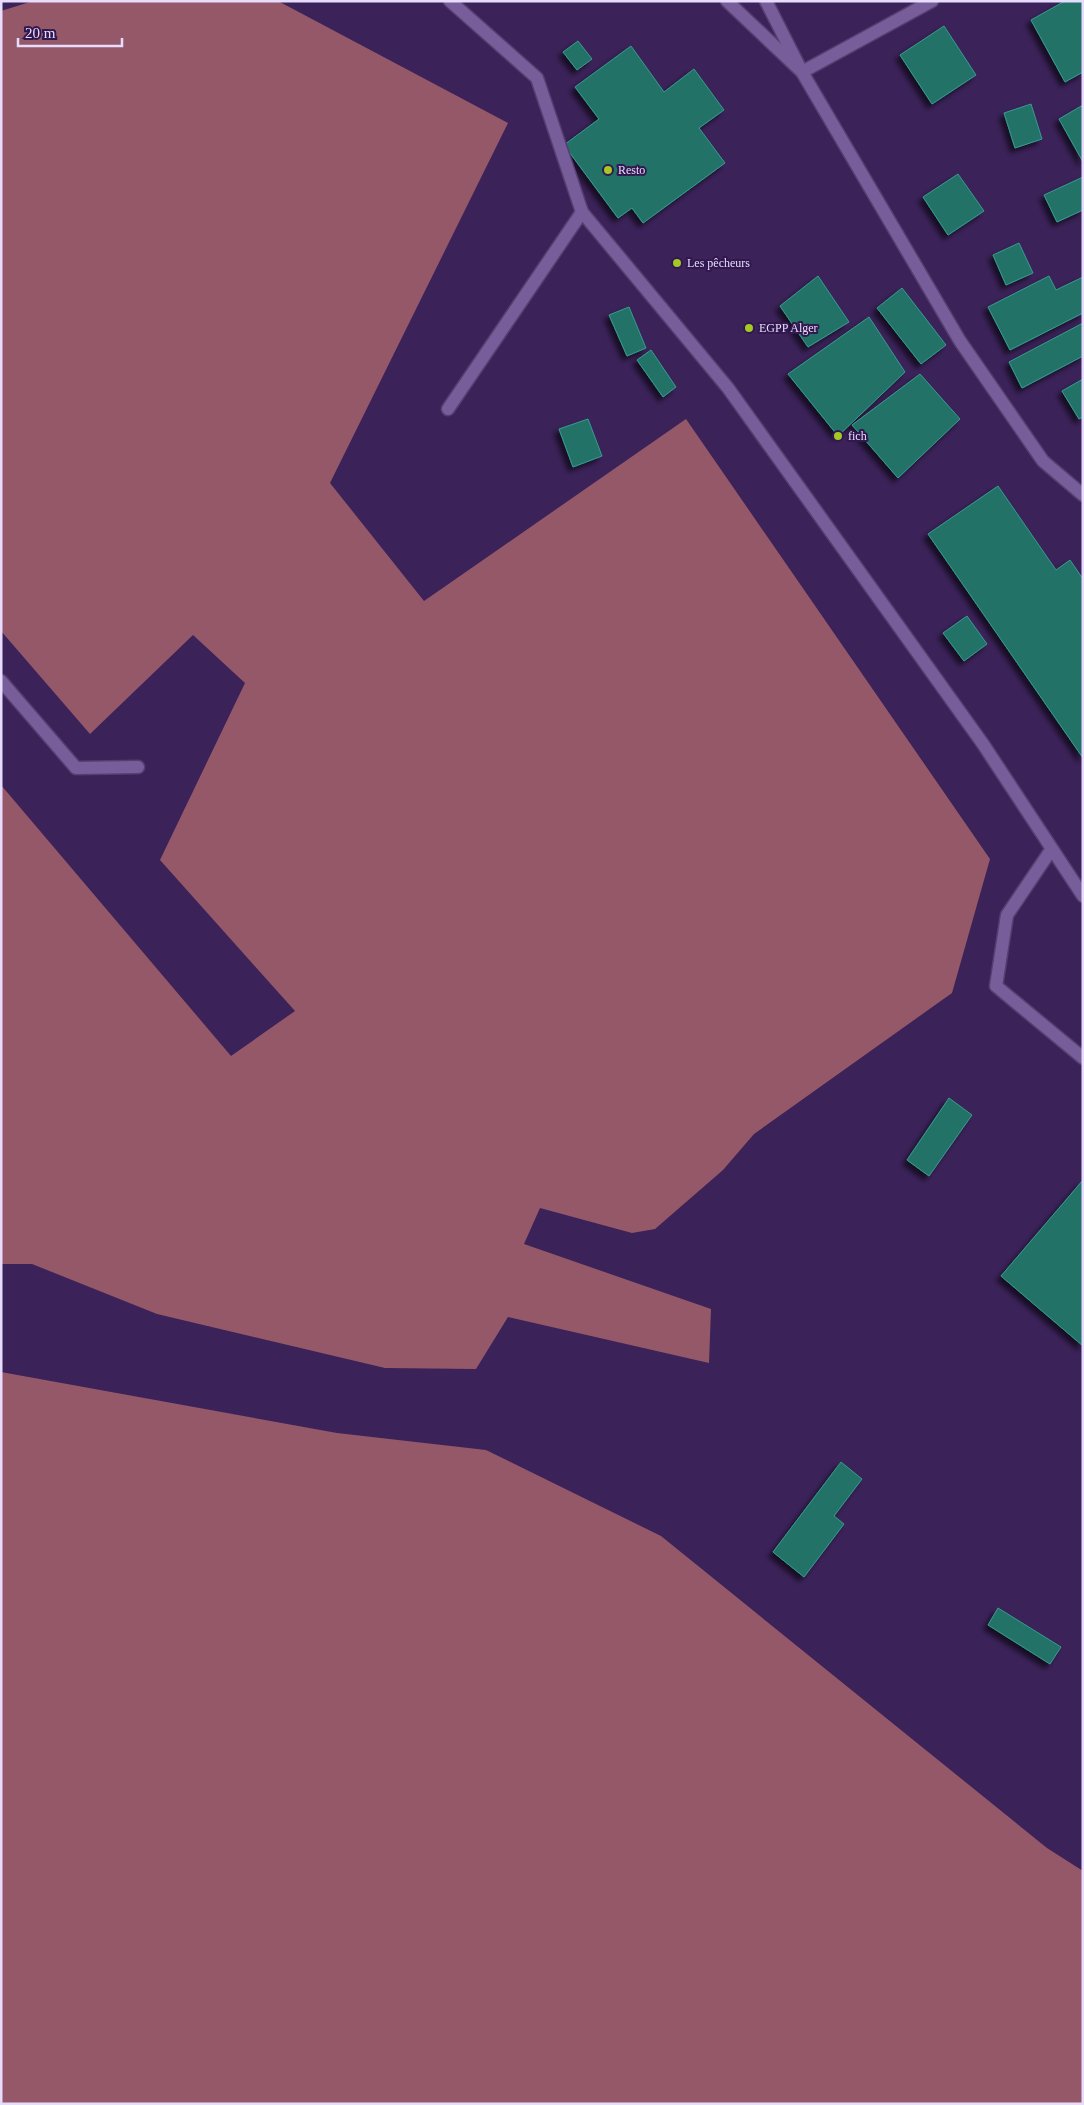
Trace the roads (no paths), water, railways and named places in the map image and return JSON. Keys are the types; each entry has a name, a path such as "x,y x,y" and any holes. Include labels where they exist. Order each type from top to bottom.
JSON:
{"street":[{"path":"450,1 537,78 582,212 728,388 983,744 1083,896"},
{"path":"727,1 802,72"},
{"path":"766,1 802,72 960,341 1043,461 1083,495"},
{"path":"802,72 932,1"},
{"path":"448,409 582,212"},
{"path":"1,681 76,768 138,767"},
{"path":"1051,850 1007,915 996,986 1083,1058"}],"place":[{"name":"Resto","path":"608,170"},
{"name":"Les pêcheurs","path":"677,263"},
{"name":"EGPP Alger","path":"749,328"},
{"name":"fich","path":"838,436"}]}
